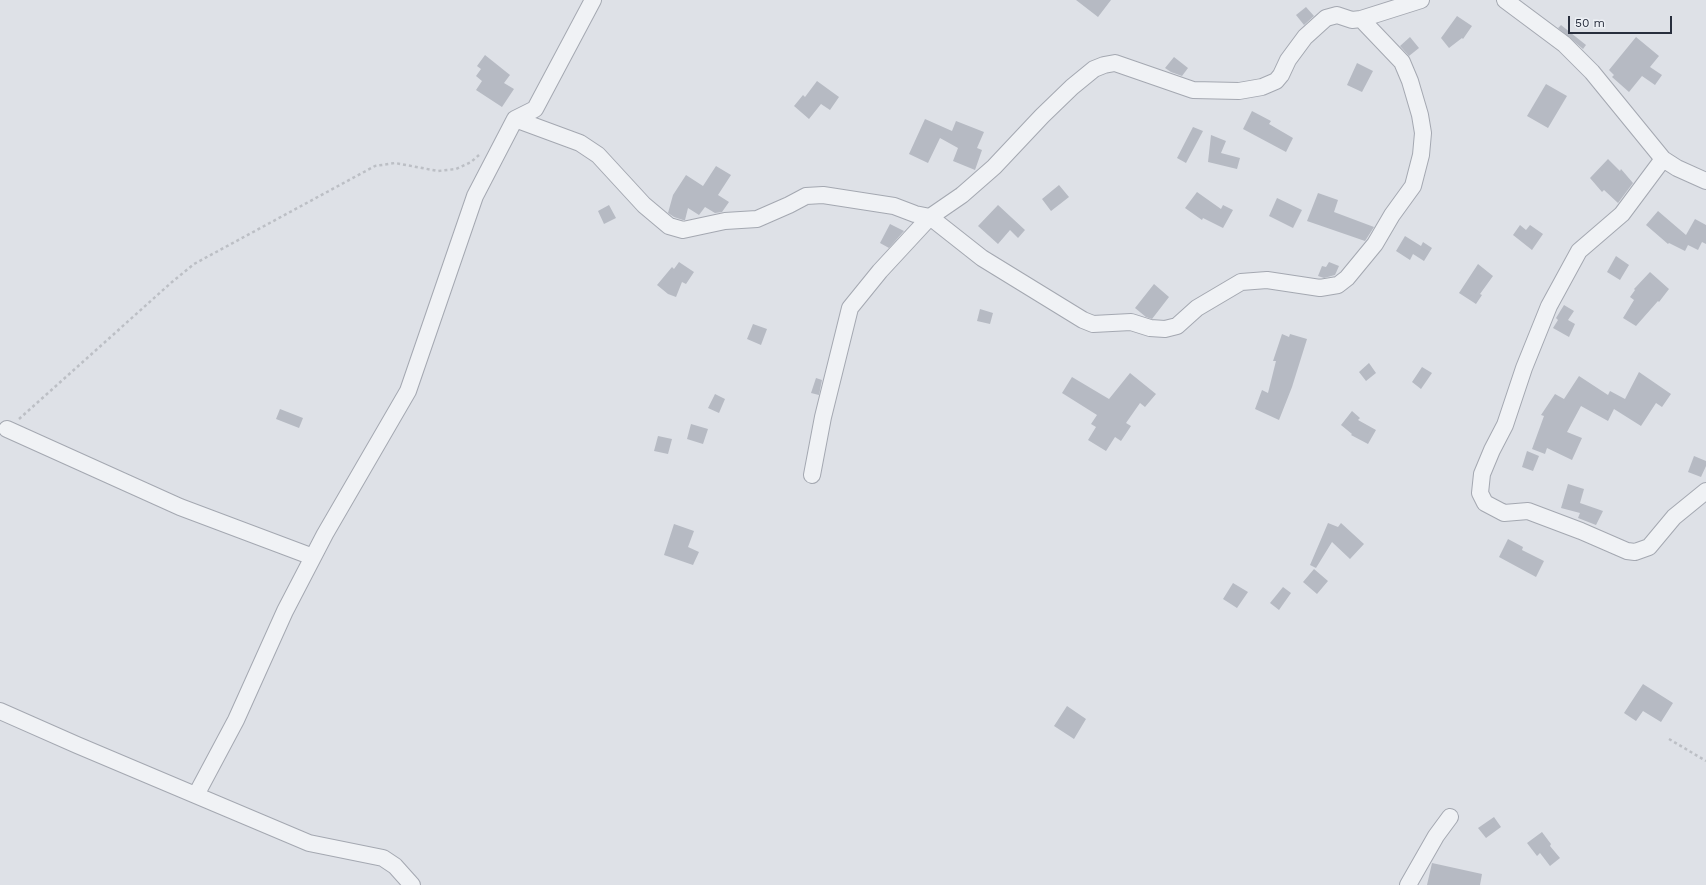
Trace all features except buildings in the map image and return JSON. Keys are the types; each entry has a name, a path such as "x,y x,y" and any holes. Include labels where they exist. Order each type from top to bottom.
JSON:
{"street":[{"path":"196,795 236,720 285,611 313,557 408,391 475,196 515,119 535,109 593,0"},
{"path":"812,475 823,416 850,308 880,271 930,217 962,195 994,167 1042,116 1072,87 1094,69 1115,63 1193,90 1239,91 1262,87 1276,82 1282,75 1288,60 1305,37 1326,18 1337,15 1352,20 1361,20 1421,0"},
{"path":"1505,0 1564,44 1592,72 1663,159 1677,168 1706,181"},
{"path":"515,119 580,143 598,155 644,205 669,226 683,230 725,221 757,219 806,196 823,195 894,206 915,214 930,217 982,258 1083,320 1093,324 1131,322 1150,328 1165,329 1177,326 1197,308 1241,282 1248,280 1267,280 1320,288 1338,285 1347,278 1375,244 1392,215 1412,186 1421,155 1422,127 1420,115 1402,62 1361,20"},
{"path":"1663,159 1622,214 1579,251 1549,306 1524,368 1505,425 1482,474 1480,493 1485,503 1504,513 1528,511 1539,514 1627,551 1635,552 1649,547 1674,517 1706,491"},
{"path":"7,429 180,508 313,557"},
{"path":"0,710 309,843 383,858 395,866 412,885"},
{"path":"1408,885 1436,836 1450,817"}],"path":[{"path":"7,429 194,264 375,166 395,163 438,171 456,169 471,162 482,152"},
{"path":"1669,738 1706,761"}]}
